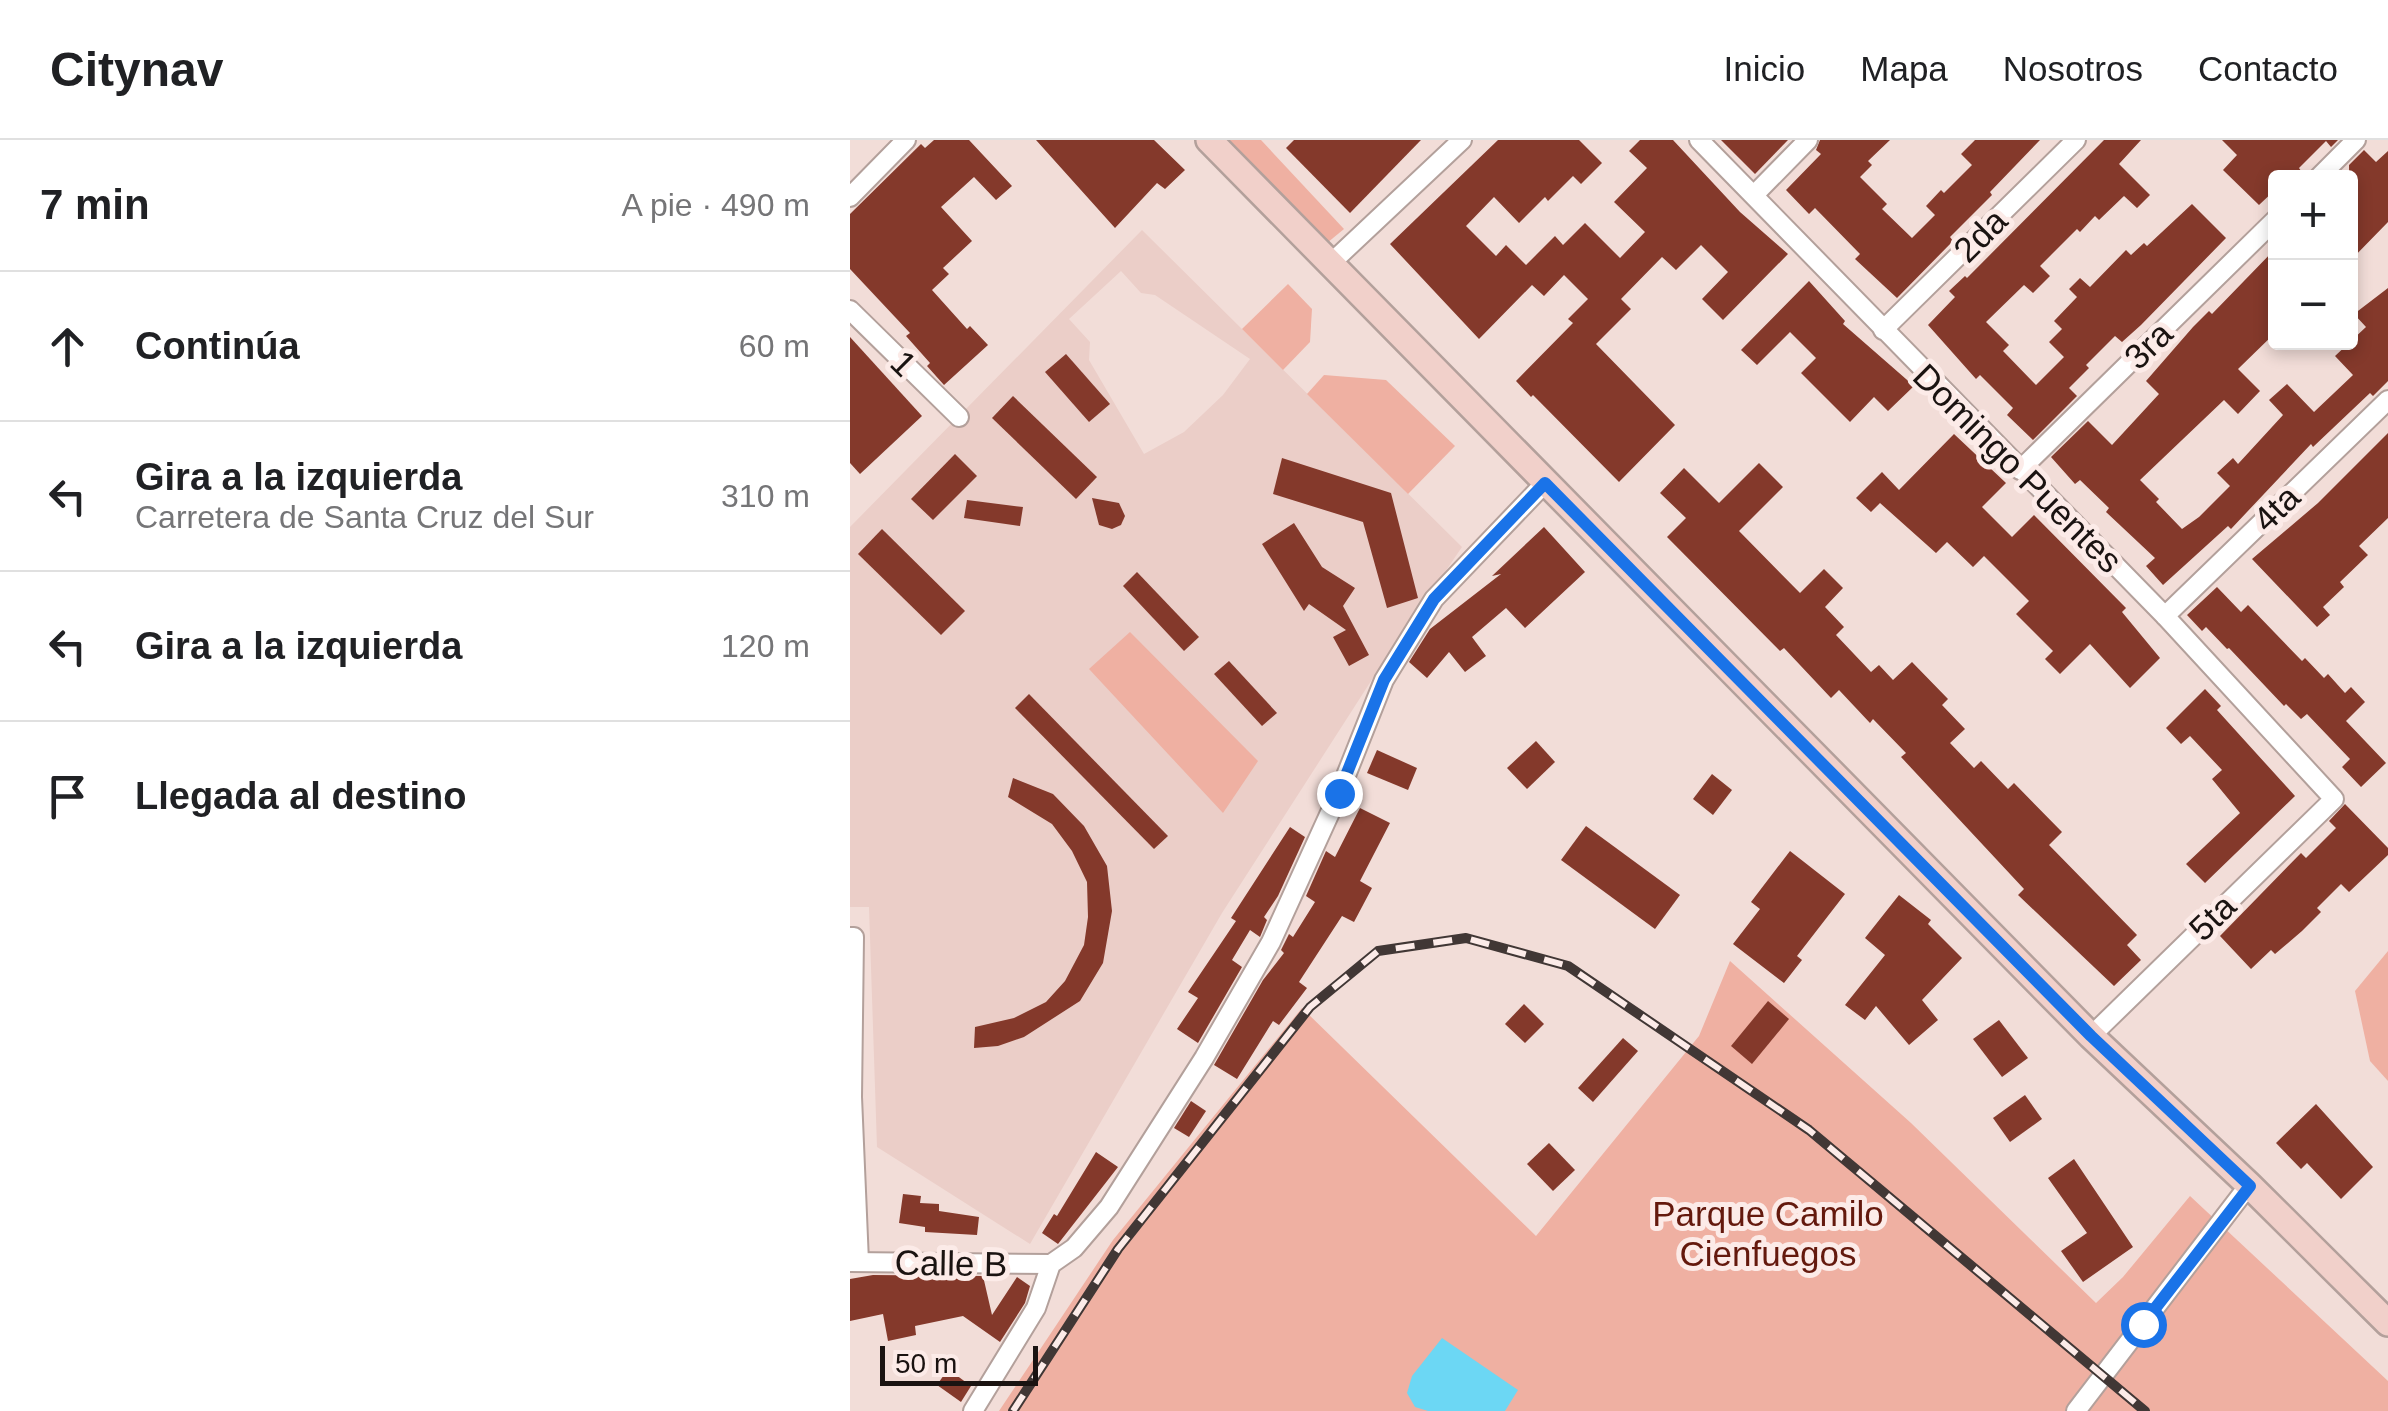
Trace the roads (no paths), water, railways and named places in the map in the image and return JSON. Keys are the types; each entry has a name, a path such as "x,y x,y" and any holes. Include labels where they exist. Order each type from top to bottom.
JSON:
{"main road":[{"path":"1209,140 2091,1036 2250,1186 2388,1324"}],"street":[{"path":"850,197 906,140"},
{"path":"1330,265 1462,140"},
{"name":"Domingo Puentes","path":"1699,140 2165,616 2334,799"},
{"path":"1754,194 1808,140"},
{"name":"2da","path":"1883,330 2076,140"},
{"path":"2326,170 2356,140"},
{"name":"3ra","path":"2020,470 2268,227"},
{"name":"1","path":"850,310 958,416"},
{"name":"4ta","path":"2165,616 2388,400"},
{"path":"973,1411 1036,1308 1051,1264 1074,1248 1109,1207 1271,942 1339,793 1384,680 1434,599 1545,483"},
{"name":"5ta","path":"2091,1036 2334,799"},
{"path":"852,937 854,1262"},
{"path":"2076,1411 2250,1186"},
{"name":"Calle B","path":"854,1262 1051,1264"}],"water":[{"path":"1442,1338 1518,1390 1505,1411 1428,1411 1415,1407 1407,1393 1412,1376"}],"railway":[{"path":"1013,1411 1118,1249 1310,1007 1378,951 1466,938 1568,966 1809,1130 2145,1411"}],"park label":[{"name":"Parque Camilo Cienfuegos","path":"1768,1233"}]}
